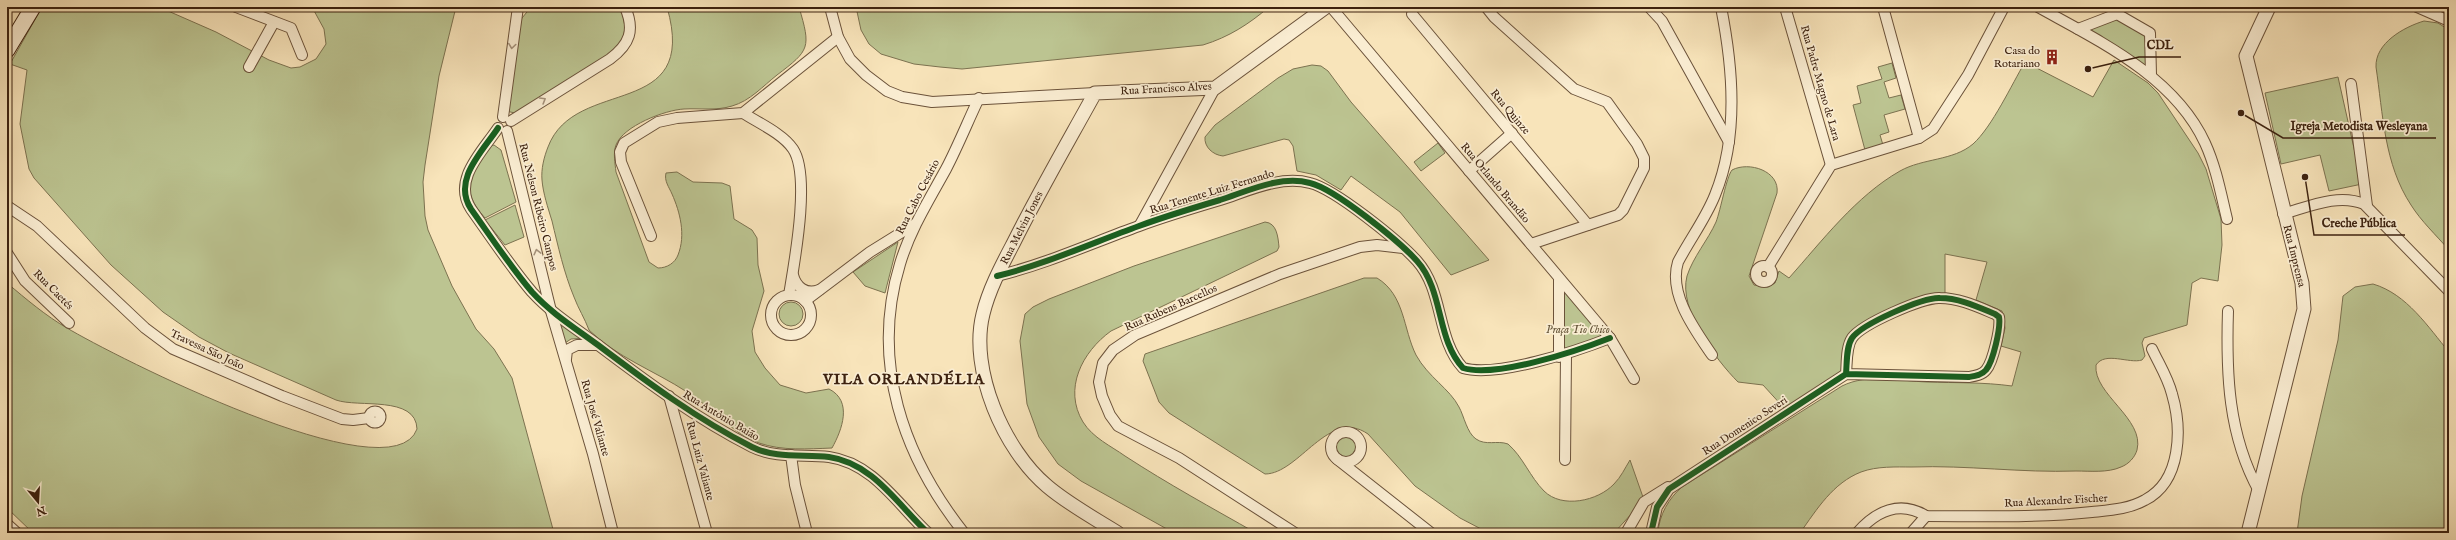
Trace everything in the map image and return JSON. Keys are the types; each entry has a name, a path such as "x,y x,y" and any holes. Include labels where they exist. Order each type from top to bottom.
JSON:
{"main road":[{"path":"7,50 33,7"}],"street":[{"path":"236,7 251,10 274,22 291,28 302,55"},
{"name":"Rua Nelson Ribeiro Campos","path":"518,7 505,124 551,311"},
{"path":"516,20 525,7"},
{"name":"Rua Nelson Ribeiro Campos","path":"551,311 532,292 471,209 465,198 464,188 466,175 505,124 610,59 621,50 631,33 631,22 626,7"},
{"path":"651,236 621,162 620,152 624,143 649,127 668,119 743,113 838,38 830,7"},
{"name":"Rua Francisco Alves","path":"838,38 850,59 866,76 886,91 921,101 1215,88 1326,7"},
{"name":"Rua Orlando Brandão","path":"1331,7 1610,338 1634,379"},
{"path":"1486,7 1494,17 1574,89 1607,102 1642,153 1644,168 1623,210 1613,218 1531,244"},
{"path":"1649,7 1662,21 1729,142"},
{"path":"1712,355 1684,311 1676,272 1678,262 1716,194 1729,142 1731,95 1721,7"},
{"name":"Rua Padre Magno de Lara","path":"1785,7 1831,165"},
{"path":"1883,7 1919,138"},
{"path":"1768,267 1831,165 1919,138 1933,129 1940,121 2004,7"},
{"path":"2038,7 2078,29 2151,75 2183,111 2205,142 2212,160 2227,219"},
{"name":"Rua Imprensa","path":"2248,533 2304,309 2302,283 2283,214 2246,56 2269,7"},
{"path":"2417,7 2449,21"},
{"name":"Rua Quinze","path":"1412,14 1588,225"},
{"path":"2078,29 2117,14 2150,33 2151,75"},
{"path":"249,67 274,22"},
{"path":"2351,84 2368,206"},
{"path":"1140,225 1215,88"},
{"name":"Rua Melvin Jones","path":"1095,93 1029,213 997,276 982,314 980,341 985,377 1000,424 1022,458 1047,486 1118,533"},
{"name":"Rua Cabo Cesário","path":"964,533 945,509 922,470 902,425 895,397 890,347 892,294 900,264 915,224 946,168 980,98"},
{"path":"743,113 783,139 791,146 797,157 801,189 799,227 789,296"},
{"path":"1469,170 1512,133"},
{"name":"Rua Tenente Luiz Fernando","path":"997,276 1048,261 1140,225 1273,183 1297,180 1317,185 1329,191 1403,248 1418,263 1428,278 1451,351 1463,368 1482,371 1562,356"},
{"path":"2283,214 2339,200 2359,201 2368,206 2449,291"},
{"name":"Travessa São João","path":"7,206 36,226 139,323 173,349 282,396 342,419 353,420 369,418"},
{"path":"805,301 870,252 915,224"},
{"name":"Rua Rubens Barcellos","path":"1295,533 1179,458 1118,426 1110,415 1102,396 1099,382 1103,363 1113,350 1135,335 1280,274 1360,247 1377,245 1403,248"},
{"name":"Rua Caetés","path":"7,252 25,281 69,323"},
{"path":"792,274 796,284 803,290 811,292 821,289"},
{"path":"1560,280 1565,460"},
{"path":"789,296 798,296 805,301 811,313 808,326 797,334 784,334 774,325 771,315 777,301 789,296"},
{"path":"1937,298 1951,299 1995,314 1999,317 1999,331 1989,365 1985,371 1978,375 1846,374 1849,346 1854,336 1872,324 1917,303 1937,298"},
{"name":"Rua Antônio Baião","path":"551,311 669,396 752,447 774,454 829,457 842,460 860,468 890,493 928,533"},
{"name":"Rua José Valiante","path":"551,311 593,454 613,533"},
{"path":"2228,311 2228,390 2242,456 2259,491"},
{"path":"1562,356 1610,338"},
{"path":"566,359 567,350 573,346 598,345"},
{"name":"Rua Alexandre Fischer","path":"1857,533 1870,519 1889,510 1908,508 1926,516 2076,514 2128,507 2155,494 2163,486 2172,470 2177,442 2172,393 2152,349"},
{"name":"Rua Domenico Severi","path":"1651,533 1655,512 1659,502 1669,489 1846,374"},
{"name":"Rua Luiz Valiante","path":"669,396 707,533"},
{"path":"791,455 795,485 807,533"},
{"path":"1337,459 1431,533"},
{"path":"1626,533 1640,510 1652,496 1684,478"},
{"path":"1640,510 1651,505 1655,512"},
{"path":"1911,533 1926,516"},
{"path":"7,524 17,533"}],"green space":[{"path":"42,7 159,7 216,32 269,60 291,68 300,67 316,59 326,44 324,29 312,7 456,7 439,76 425,165 423,182 425,216 428,230 452,286 476,329 494,349 512,378 554,533 33,533 7,508 7,283 51,318 93,343 190,390 249,414 307,434 358,446 397,446 417,429 414,418 407,411 397,407 336,400 229,353 199,337 163,312 111,265 34,178 29,169 20,124 27,70 10,64"},
{"path":"531,7 621,7 625,30 623,37 617,46 606,56 575,78 515,113 506,111 518,23"},
{"path":"667,7 799,7 806,40 802,53 796,60 756,93 739,104 726,108 676,110 666,112 646,120 620,138 615,148 614,158 616,172 649,262 658,268 673,263 678,255 682,240 680,216 666,181 666,173 677,172 693,182 722,183 730,186 734,219 752,230 757,238 758,265 764,291 752,331 755,352 765,368 780,385 806,393 829,389 836,394 841,401 843,416 842,425 832,448 795,449 768,446 749,439 739,433 696,398 675,384 623,356 600,340 589,330 570,288 543,190 543,163 548,147 562,125 583,111 630,93 651,83 666,67 672,43"},
{"path":"856,7 1269,7 1238,29 1203,45 962,69 914,64 881,54 869,44 861,30"},
{"path":"2118,16 2148,34 2150,72 2081,29"},
{"path":"2424,21 2438,23 2449,30 2447,54 2449,57 2449,250 2415,211 2402,189 2395,173 2386,138 2376,67 2377,58 2385,43 2408,27"},
{"path":"2114,60 2148,83 2158,93 2198,153 2206,169 2221,219 2222,245 2218,281 2201,278 2192,283 2187,325 2144,338 2142,343 2145,356 2142,360 2137,361 2111,358 2100,361 2096,365 2097,376 2102,386 2134,428 2137,439 2137,450 2131,460 2124,466 2116,469 2099,471 2035,471 1933,467 1893,467 1873,469 1861,472 1851,477 1834,490 1819,506 1800,533 1658,533 1660,520 1666,507 1677,491 1682,487 1842,386 1862,380 1884,379 2012,386 2021,352 2001,346 2005,328 2002,311 1976,300 1987,262 1945,254 1945,295 1860,328 1844,371 1784,408 1763,385 1738,382 1719,361 1701,333 1693,318 1688,303 1686,289 1687,276 1690,269 1716,222 1732,170 1747,167 1762,170 1774,179 1777,185 1777,193 1749,276 1754,285 1768,287 1775,283 1779,271 1789,278 1840,220 1884,181 1909,167 1956,154 1973,144 1987,127 2001,105 2025,62 2093,97"},
{"path":"1892,63 1896,78 1884,82 1889,98 1901,95 1905,109 1884,115 1889,132 1880,135 1883,145 1865,150 1853,105 1861,103 1857,86 1882,79 1878,67"},
{"path":"1312,65 1321,66 1328,71 1351,102 1489,260 1451,275 1400,212 1351,176 1341,190 1316,175 1297,171 1293,146 1289,140 1284,139 1223,156 1210,150 1206,144 1205,137 1215,125 1278,78 1293,69"},
{"path":"2338,77 2362,184 2329,191 2320,155 2281,164 2265,93"},
{"path":"1438,143 1445,153 1421,171 1414,162"},
{"path":"494,145 501,150 516,202 485,218 472,199 470,182 482,156 489,146"},
{"path":"515,205 524,237 505,245 485,220"},
{"path":"1265,222 1272,225 1276,231 1279,247 1277,251 1111,331 1092,349 1084,360 1075,384 1077,409 1083,422 1092,433 1157,476 1256,533 1174,533 1081,481 1058,464 1039,437 1027,404 1020,341 1025,314 1033,307 1049,299 1134,266"},
{"path":"898,242 885,293 865,286 853,272"},
{"path":"1364,278 1377,278 1386,285 1393,294 1402,313 1416,355 1427,370 1455,400 1470,433 1476,439 1488,443 1508,444 1518,455 1544,491 1552,497 1560,500 1580,501 1599,495 1614,484 1630,460 1644,500 1614,533 1495,533 1483,530 1460,518 1415,486 1368,434 1354,428 1340,429 1327,435 1290,464 1278,471 1265,474 1169,413 1159,402 1143,361 1145,354"},
{"path":"2373,284 2396,295 2406,303 2425,322 2449,352 2449,533 2297,533 2302,496 2338,340 2343,296 2355,287"},
{"name":"Praça Tio Chico","path":"1562,287 1606,337 1562,353"},
{"path":"791,302 800,305 803,314 800,323 791,326 782,323 779,314 782,305"},
{"path":"556,317 587,338 571,339 565,343"},
{"path":"1347,436 1351,437 1357,443 1357,451 1351,457 1347,458 1343,457 1337,451 1336,447 1337,443 1343,437"}],"cycle path":[{"path":"498,128 471,167 465,187 466,198 471,209 501,251 539,300 635,373 692,412 752,447 761,451 780,455 829,457 845,461 859,467 884,487 928,533"},
{"path":"997,276 1033,266 1149,222 1264,185 1276,182 1299,181 1321,187 1350,205 1382,229 1417,261 1426,273 1432,286 1448,343 1454,356 1463,368 1477,370 1495,369 1536,362 1578,350 1610,338"},
{"path":"1651,533 1657,507 1669,489 1846,374 1969,377 1982,373 1989,366 1994,352 1999,328 1999,317 1968,303 1947,298 1932,299 1920,302 1893,312 1858,332 1852,338 1848,350 1846,374"}],"place":[{"name":"Casa do Rotariano","path":"2052,57"},
{"name":"CDL","path":"2088,69"},
{"name":"Igreja Metodista Wesleyana","path":"2241,113"},
{"name":"Creche Pública","path":"2305,177"}],"district":[{"name":"VILA ORLANDÉLIA","path":"904,379"}]}
